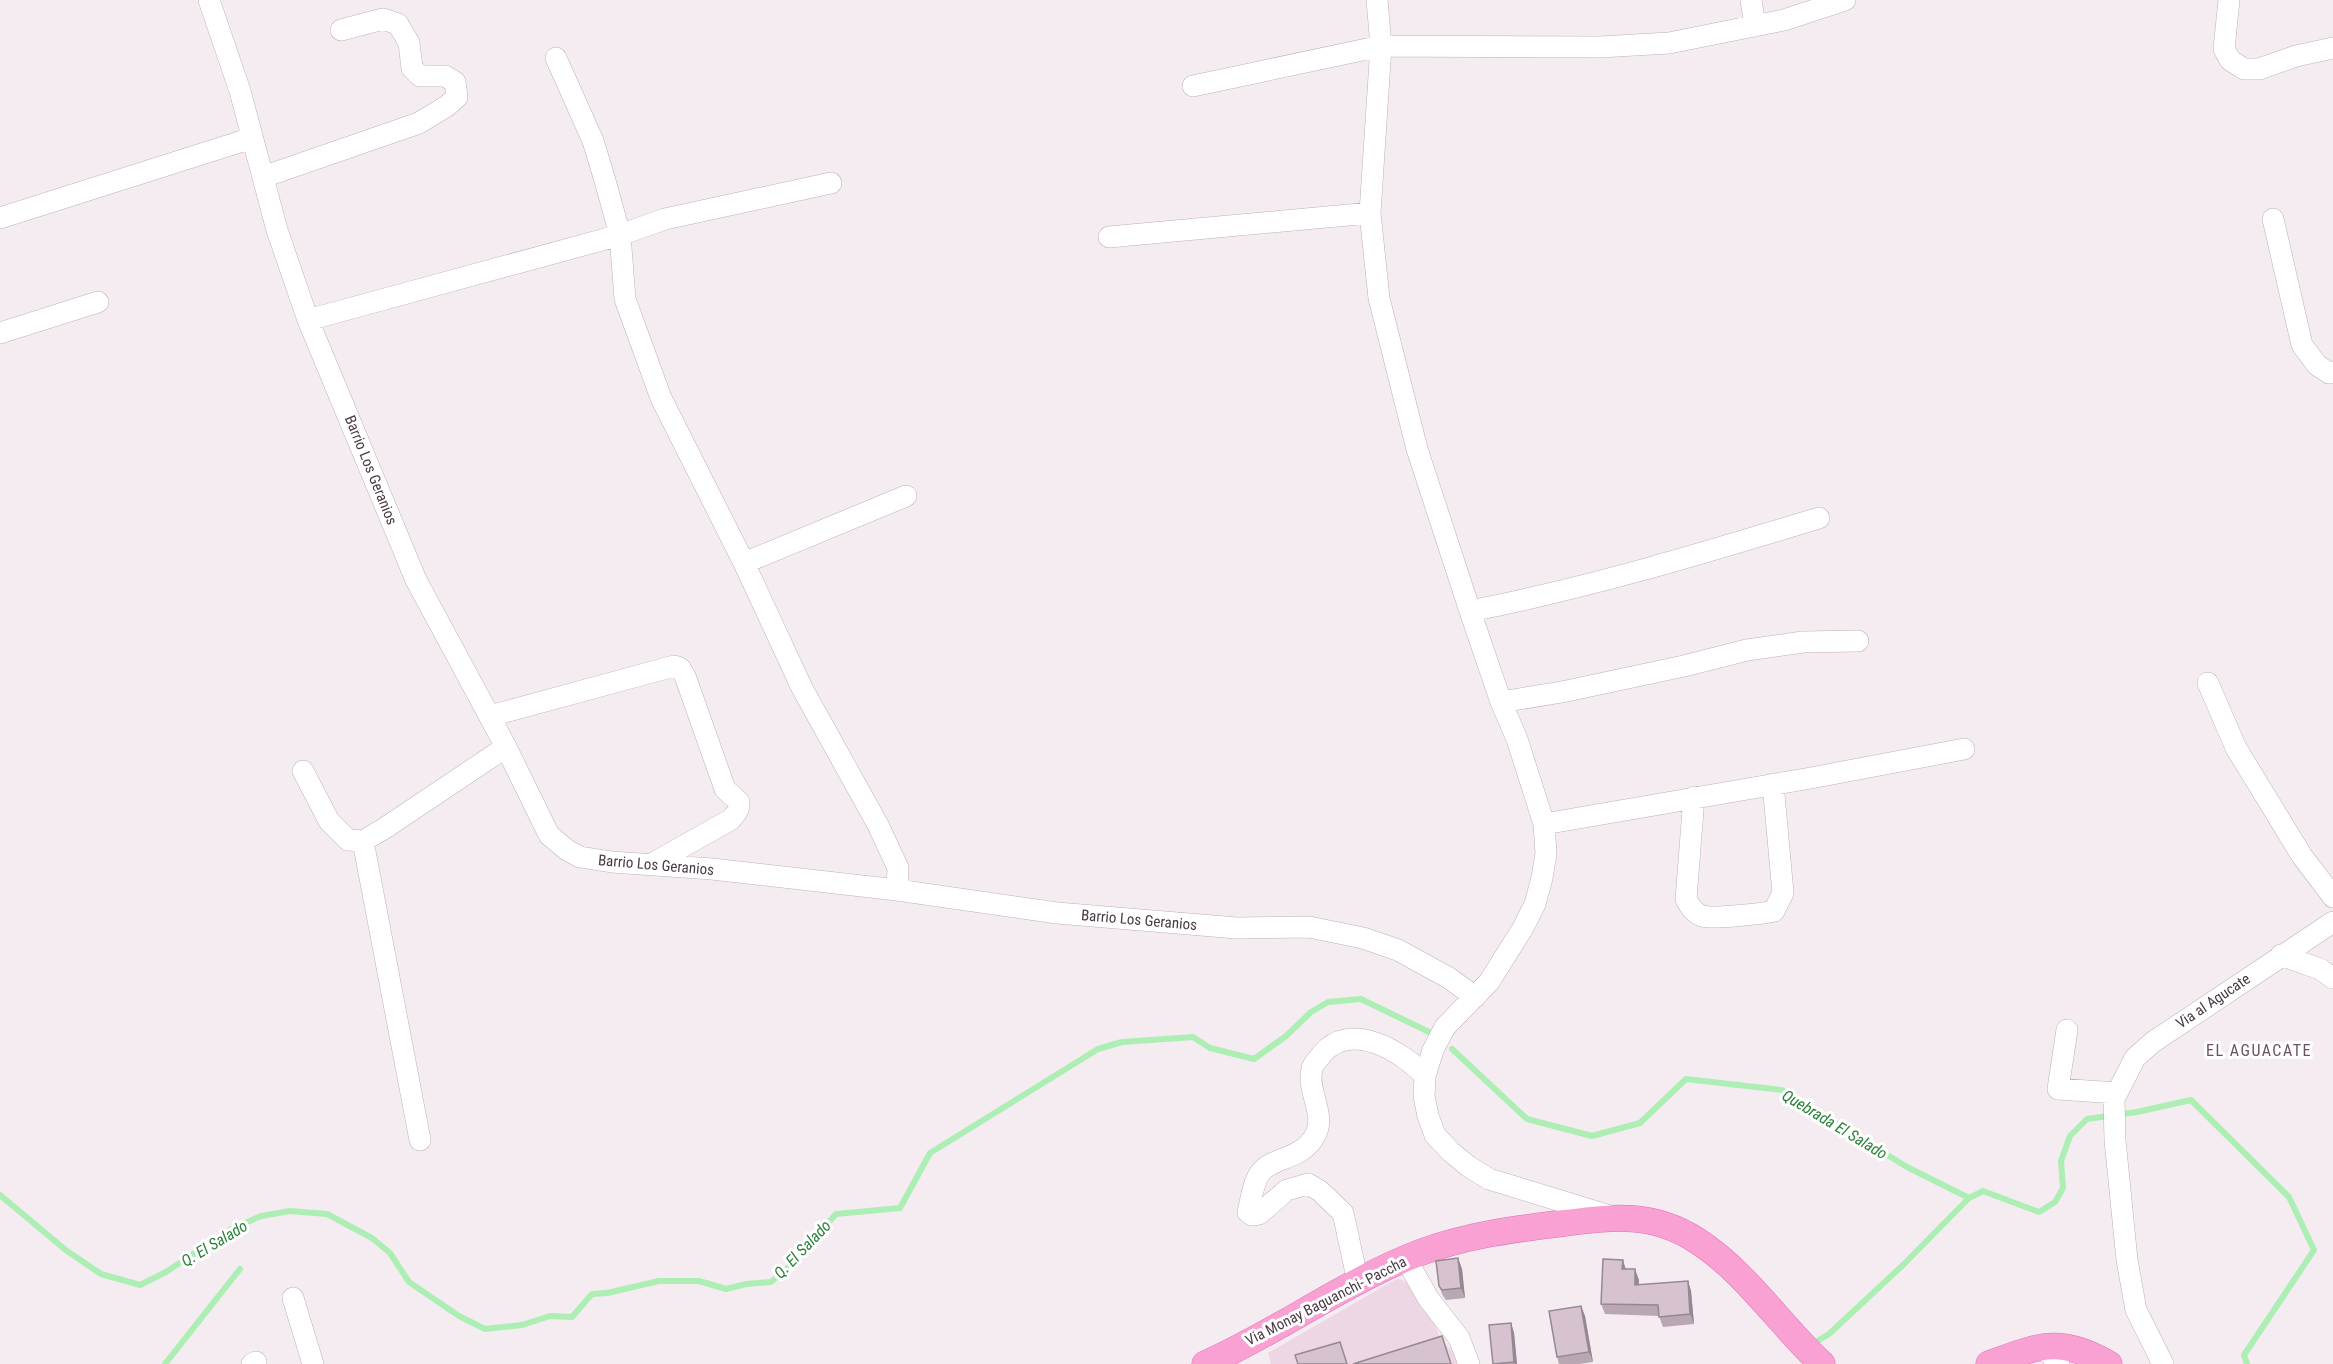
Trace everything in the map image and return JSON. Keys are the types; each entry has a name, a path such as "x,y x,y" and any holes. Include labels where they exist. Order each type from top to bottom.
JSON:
{"main road":[{"name":"Via Monay Baguanchi- Paccha","path":"1205,1364 1358,1282 1406,1259 1474,1236 1613,1217 1656,1221 1697,1240 1733,1268 1822,1364"},
{"path":"1989,1364 2028,1350 2051,1356 2072,1347 2109,1364"}],"street":[{"name":"Barrio Los Geranios","path":"209,0 240,91 277,230 308,320 416,580 490,716 549,835 567,850 580,857 897,890 1057,913 1237,928 1308,927 1363,938 1398,950 1449,978 1475,997"},
{"path":"1377,0 1381,46 1370,213 1379,298 1411,426 1470,611 1501,702 1517,739 1544,824 1546,853 1535,904 1509,951 1489,982 1444,1027 1433,1050 1425,1076 1424,1096 1428,1116 1436,1135 1468,1167 1489,1179 1613,1217"},
{"path":"1751,0 1755,26"},
{"path":"1193,86 1381,46 1600,47 1669,43 1784,20 1845,0"},
{"path":"2229,0 2224,49 2230,60 2244,69 2259,69 2296,56 2333,48"},
{"path":"263,177 419,123 457,97 455,82 445,76 420,76 412,68 409,44 398,24 383,19 341,30"},
{"path":"556,58 592,141 620,235 626,299 661,398 744,563 802,688 878,825 898,868 897,890"},
{"path":"0,218 252,138"},
{"path":"308,320 620,235 665,219 831,183"},
{"path":"1109,237 1370,213"},
{"path":"2273,219 2302,345 2317,365 2329,373 2333,372"},
{"path":"0,333 98,302"},
{"path":"744,563 906,496"},
{"path":"1470,611 1524,600 1665,564 1819,518"},
{"path":"1501,702 1647,674 1747,650 1803,642 1858,641"},
{"path":"490,716 674,666 680,669 685,676 725,789 739,802 739,808 729,820 650,865"},
{"path":"2208,683 2235,748 2302,856 2333,897"},
{"path":"303,771 329,821 348,840 363,841 506,747"},
{"path":"1544,824 1964,749"},
{"path":"1694,797 1686,899 1692,910 1703,916 1759,915 1774,911 1783,893 1773,784"},
{"path":"363,841 420,1140"},
{"name":"Via al Agucate","path":"2115,1096 2135,1058 2153,1042 2333,921"},
{"path":"2281,955 2320,969 2333,978"},
{"path":"2067,1030 2058,1089 2115,1096 2115,1140 2127,1260 2136,1310 2163,1364"},
{"path":"1358,1282 1343,1213 1320,1191 1308,1184 1287,1190 1259,1214 1252,1215 1248,1212 1252,1194 1260,1173 1269,1165 1296,1155 1311,1142 1319,1129 1318,1108 1311,1083 1312,1067 1328,1047 1355,1038 1381,1044 1411,1061 1425,1076"},
{"path":"1406,1259 1428,1298 1459,1338 1469,1364"},
{"path":"293,1298 313,1364"}],"shaded area":[{"path":"1398,1278 1421,1290 1441,1340 1455,1354 1457,1364 1271,1364 1268,1353"}],"building":[{"path":"1458,1258 1461,1288 1442,1290 1439,1286 1436,1261"},
{"path":"1603,1259 1623,1260 1622,1269 1635,1269 1635,1285 1688,1281 1690,1314 1659,1317 1658,1305 1601,1304"},
{"path":"1581,1306 1589,1352 1557,1357 1549,1311"},
{"path":"1511,1323 1514,1362 1493,1364 1489,1325"},
{"path":"1442,1336 1451,1364 1353,1364"},
{"path":"1340,1342 1347,1364 1298,1364 1295,1355"}],"waterway":[{"name":"Q. El Salado","path":"0,1195 67,1251 101,1274 140,1285 166,1272 231,1229 261,1216 290,1211 327,1214 372,1238 390,1253 409,1282 459,1316 485,1329 522,1325 550,1316 572,1317 592,1294 607,1293 659,1281 699,1281 726,1289 746,1284 771,1282 791,1265 836,1214 900,1208 930,1153 1098,1049 1122,1042 1193,1037 1210,1048 1254,1059 1286,1036 1311,1012 1328,1002 1361,999 1429,1032"},
{"name":"Quebrada El Salado","path":"1452,1049 1527,1119 1592,1136 1640,1123 1686,1079 1782,1090 1907,1167 1969,1198"},
{"path":"1819,1340 1829,1334 1903,1265 1969,1198 1983,1191 2039,1212 2055,1202 2063,1188 2061,1161 2070,1136 2087,1119 2137,1112 2191,1100 2289,1197 2314,1250 2244,1355 2247,1364"},
{"path":"165,1364 240,1269"}],"district":[{"name":"EL AGUACATE","path":"2259,1050"}]}
